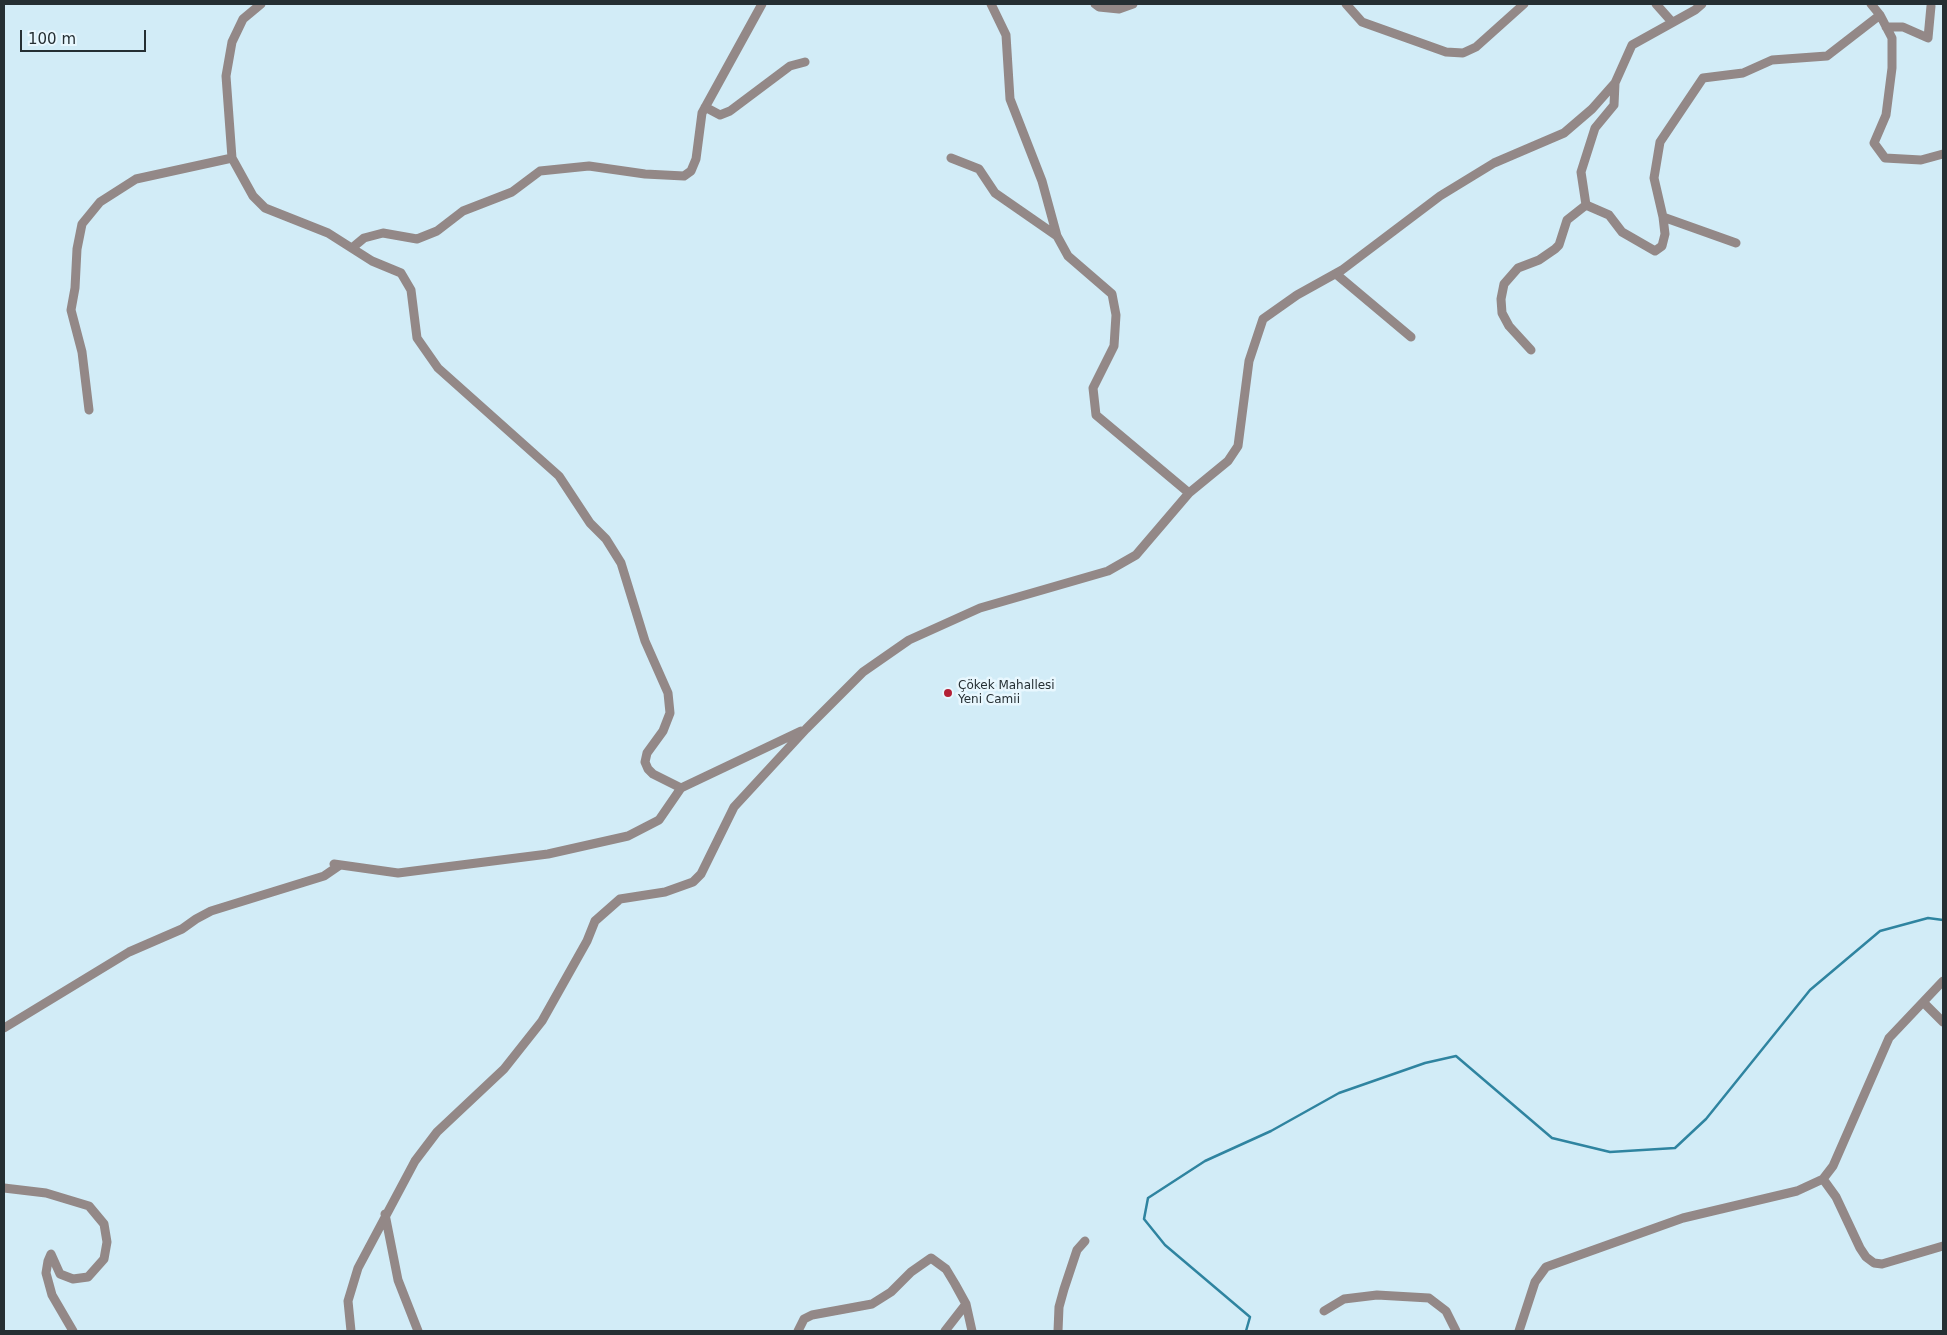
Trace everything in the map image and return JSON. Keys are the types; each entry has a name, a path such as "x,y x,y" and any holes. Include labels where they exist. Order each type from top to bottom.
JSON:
{"street":[{"path":"261,4 243,19 230,50 226,76 232,158 253,196 265,208 328,233 372,261 401,273 411,290 417,338 438,368 560,476 576,503 606,540 621,563 645,641 668,693 670,713 663,731 647,753 645,762 653,774 681,788"},
{"path":"352,248 364,238 383,233 418,239 437,230 463,211 512,192 540,171 589,166 645,174 684,176 692,171 696,158 699,127 705,107 725,74 755,13 762,4"},
{"path":"991,4 1006,35 1010,99 1042,181 1057,236 1068,256 1112,294 1116,315 1114,346 1093,388 1096,415 1189,493"},
{"path":"1095,4 1099,7 1119,9 1133,4"},
{"path":"1346,4 1362,22 1446,52 1463,53 1476,47 1524,4"},
{"path":"1656,4 1672,22"},
{"path":"351,1331 348,1301 358,1268 385,1214 415,1161 437,1132 504,1069 542,1021 587,941 595,921 620,900 665,892 693,882 701,874 734,807 806,729 863,672 908,640 980,608 1108,571 1136,554 1189,493 1228,461 1238,446 1249,360 1263,319 1336,274 1440,196 1494,163 1564,133 1592,109 1615,83 1632,45 1695,10 1702,4"},
{"path":"1871,4 1880,15 1892,38 1892,68 1886,115 1874,142 1885,158 1921,160 1943,154"},
{"path":"1886,27 1903,27 1928,38 1931,6"},
{"path":"1586,205 1609,215 1622,232 1655,250 1662,246 1665,234 1663,217 1654,178 1660,142 1703,78 1743,73 1772,60 1827,56 1880,15"},
{"path":"705,107 720,115 730,111 790,66 804,62"},
{"path":"1586,205 1581,172 1595,128 1614,105 1615,83"},
{"path":"89,410 82,352 71,310 77,249 82,224 100,202 136,179 232,158"},
{"path":"951,158 979,169 995,193 1057,236"},
{"path":"1531,350 1509,326 1502,313 1500,299 1504,284 1518,268 1539,260 1555,249 1559,245 1567,220 1586,205"},
{"path":"1663,217 1736,243"},
{"path":"1336,274 1411,337"},
{"path":"4,1028 129,952 182,929 196,918 212,911 324,876 337,864 398,873 548,854 628,836 658,820 681,788 806,729"},
{"path":"1519,1331 1535,1282 1546,1268 1683,1218 1797,1191 1823,1179 1833,1166 1889,1038 1939,989 1943,981"},
{"path":"1924,1003 1943,1022"},
{"path":"1823,1179 1836,1197 1860,1248 1866,1257 1874,1263 1882,1264 1943,1246"},
{"path":"4,1188 46,1193 89,1206 104,1224 107,1242 104,1259 88,1278 73,1279 60,1274 51,1254 48,1261 46,1273 52,1295 73,1331"},
{"path":"385,1214 398,1280 412,1322 418,1331"},
{"path":"1058,1331 1059,1307 1064,1289 1077,1250 1085,1241"},
{"path":"798,1331 804,1319 812,1315 872,1304 891,1292 911,1272 931,1258 946,1270 966,1304 972,1331"},
{"path":"1324,1311 1344,1299 1377,1295 1429,1298 1446,1311 1456,1331"},
{"path":"945,1331 966,1304"}],"waterway":[{"path":"1246,1331 1250,1317 1165,1245 1144,1219 1148,1198 1205,1161 1271,1131 1339,1093 1425,1063 1456,1056 1552,1138 1610,1152 1675,1148 1706,1119 1810,990 1880,931 1928,918 1943,920"}],"place":[{"name":"Çökek Mahallesi Yeni Camii","path":"948,693"}]}
